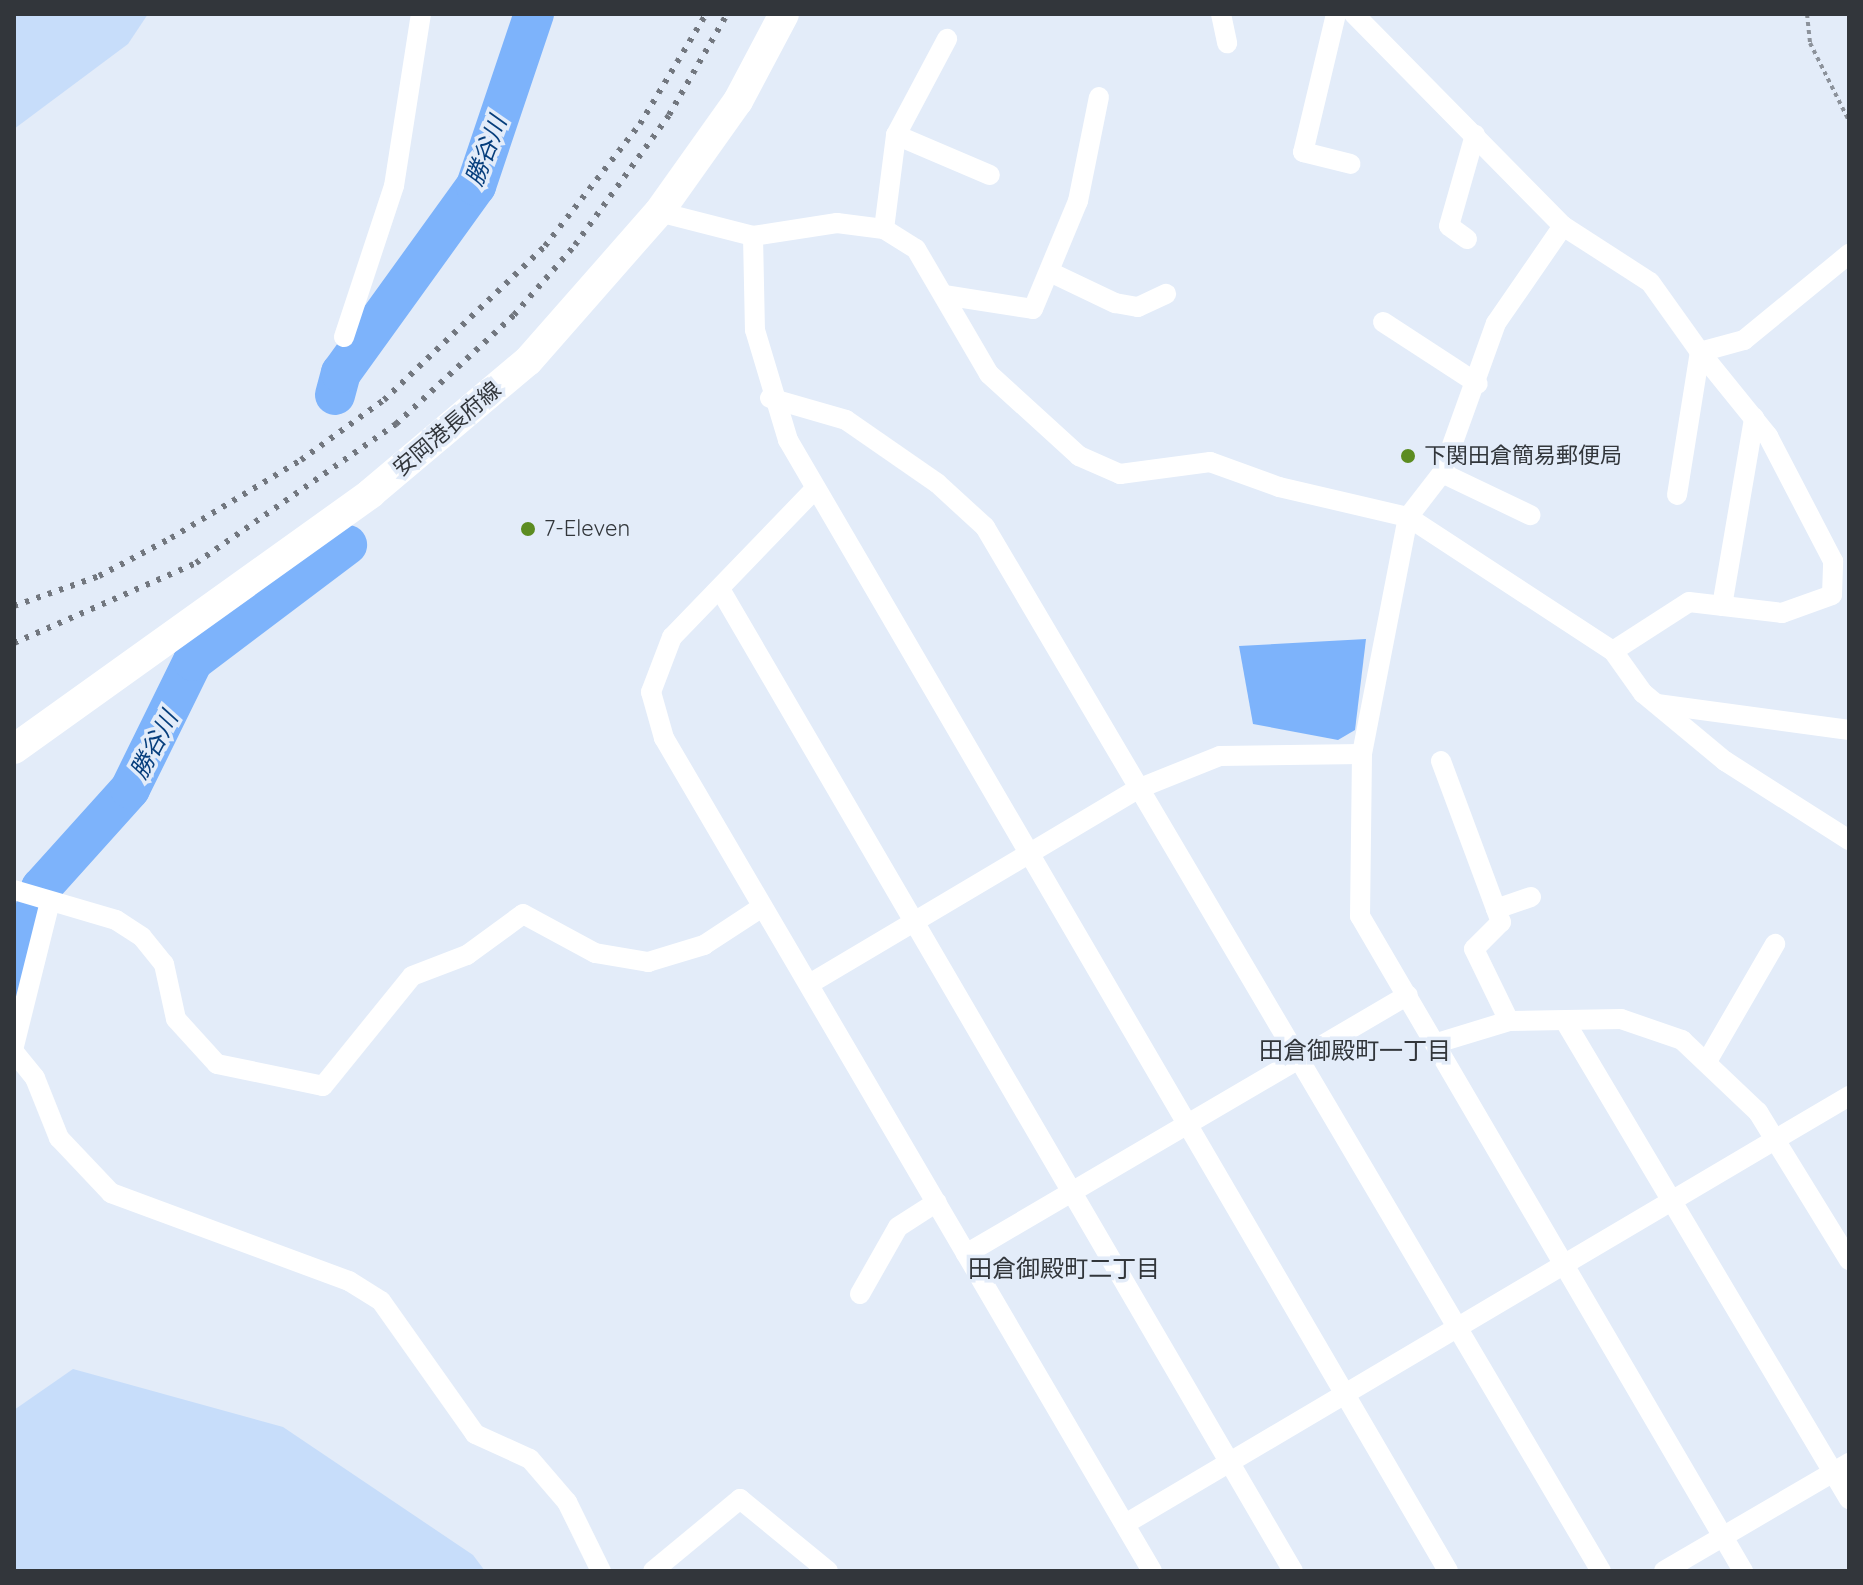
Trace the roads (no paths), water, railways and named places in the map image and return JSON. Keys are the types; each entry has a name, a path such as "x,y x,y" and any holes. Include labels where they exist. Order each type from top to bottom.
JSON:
{"main road":[{"name":"安岡港長府線","path":"14,749 371,493 491,394 561,327 659,212 738,101 784,14"}],"street":[{"path":"344,337 394,186 421,14"},
{"path":"1221,14 1227,43"},
{"path":"1336,14 1303,152 1351,164"},
{"path":"1354,14 1401,70 1475,135 1563,226 1650,282 1700,352 1754,418 1833,561 1832,595 1782,613 1689,602 1613,651"},
{"path":"884,229 896,135 947,39"},
{"path":"944,295 1033,309 1052,273 1078,201 1099,97"},
{"path":"896,135 990,175"},
{"path":"1467,239 1449,226 1475,135"},
{"path":"659,212 753,236 837,223 884,229 916,249 989,374 1079,456 1120,474 1210,462 1408,517 1613,651 1657,704 1725,761 1849,840"},
{"path":"1563,226 1496,323 1478,384 1442,473 1408,517 1362,754 1360,916 1567,1260 1743,1571"},
{"path":"753,236 755,330 770,398 815,489 1448,1571"},
{"path":"1700,352 1744,340 1849,254"},
{"path":"1052,273 1115,303 1138,307 1166,294"},
{"path":"1383,322 1478,384"},
{"path":"1677,495 1700,352"},
{"path":"770,398 846,420 937,483 985,527 1601,1571"},
{"path":"1722,606 1754,418"},
{"path":"1442,473 1530,515"},
{"path":"815,489 672,637 651,692 664,738 762,907 811,983 1152,1571"},
{"path":"720,589 1293,1571"},
{"path":"1657,704 1849,730"},
{"path":"811,983 1140,788 1220,756 1362,754"},
{"path":"1441,761 1501,922 1474,949 1509,1021"},
{"path":"601,1571 567,1502 530,1459 475,1434 381,1301 349,1281 111,1193 59,1138 35,1078 14,1049 34,896 116,920 142,937 164,964 176,1019 217,1064 323,1086 412,976 467,955 523,914 595,953 648,962 704,945 762,907"},
{"path":"1496,909 1531,897"},
{"path":"1709,1058 1775,944"},
{"path":"966,1254 1408,995"},
{"path":"1437,1043 1509,1021 1566,1023 1621,1019 1682,1040 1709,1058 1776,1138 1849,1260"},
{"path":"1566,1023 1672,1200 1841,1468 1849,1499"},
{"path":"1125,1524 1849,1096"},
{"path":"860,1294 898,1227 937,1202"},
{"path":"1664,1571 1841,1468"},
{"path":"653,1571 740,1499 828,1571"}],"water":[{"path":"1366,639 1355,730 1338,740 1253,724 1239,646"}],"waterway":[{"name":"勝谷川","path":"335,395 341,373 476,186 534,14"},
{"name":"勝谷川","path":"14,986 41,888 130,789 193,661 347,545"}],"railway":[{"path":"14,606 99,576 171,538 301,460 384,400 545,246 640,124 706,14"},
{"path":"14,643 196,563 396,424 514,315 575,245 669,115 727,14"}],"place":[{"name":"下関田倉簡易郵便局","path":"1408,456"},
{"name":"7-Eleven","path":"528,529"}],"district":[{"name":"田倉御殿町一丁目","path":"1355,1051"},
{"name":"田倉御殿町二丁目","path":"1064,1269"}]}
